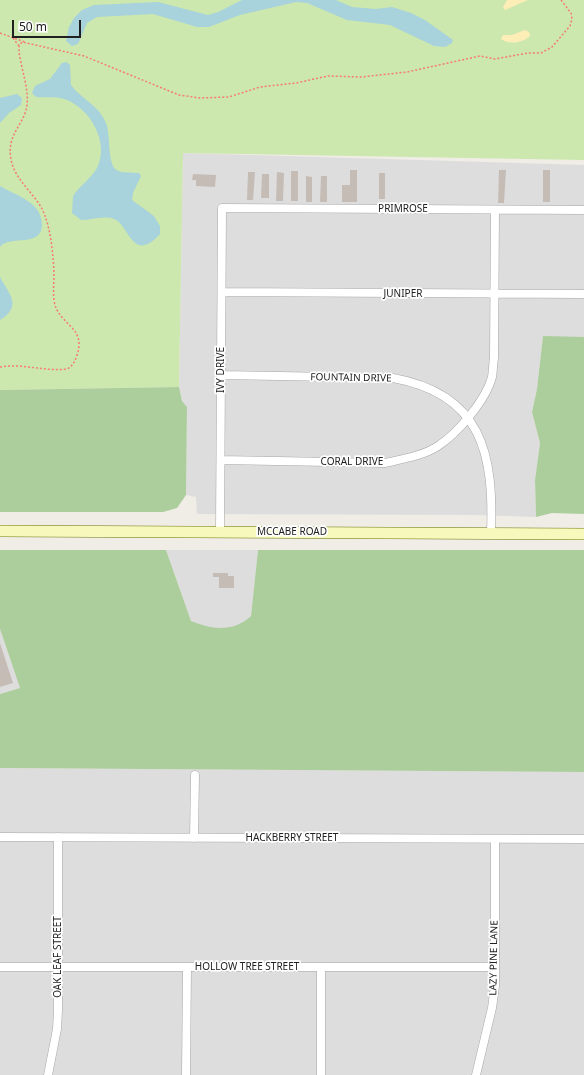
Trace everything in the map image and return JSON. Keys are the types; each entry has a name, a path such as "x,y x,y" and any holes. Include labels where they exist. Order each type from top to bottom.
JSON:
{"street":[{"name":"PRIMROSE","path":"222,208 584,210"},
{"name":"IVY DRIVE","path":"220,531 222,208"},
{"name":"CORAL DRIVE","path":"221,460 385,463 411,457 437,447 456,432 469,417 492,378 494,358 495,210"},
{"name":"JUNIPER","path":"222,292 584,294"},
{"name":"FOUNTAIN DRIVE","path":"221,375 393,378 412,381 430,388 448,398 469,417"},
{"path":"469,417 483,446 491,475 491,533"},
{"name":"MCCABE ROAD","path":"0,531 584,534"},
{"path":"194,838 195,775"},
{"name":"HACKBERRY STREET","path":"0,836 584,839"},
{"name":"OAK LEAF STREET","path":"48,1075 57,1029 58,837"},
{"name":"LAZY PINE LANE","path":"476,1075 496,986 495,839"},
{"name":"HOLLOW TREE STREET","path":"0,967 495,967"},
{"path":"186,1075 188,967"},
{"path":"321,967 321,1075"}],"path":[{"path":"0,33 12,36 42,48 84,56 179,96 195,98 229,97 260,87 296,83 328,76 362,78 407,72 480,56 495,59 530,53 541,53 552,47 570,26 572,19 570,13 561,0"},
{"path":"0,366 50,370 67,369 74,362 80,345 77,332 64,320 55,303 53,264 48,228 44,213 36,198 16,172 11,160 12,138 27,104 19,48 17,42 12,36"},
{"path":"19,48 22,42 27,43"}],"shaded area":[{"path":"183,153 584,165 584,337 543,337 537,389 532,412 540,443 535,480 536,517 477,515 197,514 196,497 186,495 187,407 182,401 179,387"},
{"path":"166,550 258,550 251,617 243,624 229,628 206,628 191,621"},
{"path":"0,629 20,688 0,694"},
{"path":"0,768 584,772 584,1075 0,1075"}],"green space":[{"path":"0,0 584,0 584,160 183,153 179,387 0,390"},
{"path":"543,336 584,337 584,514 552,513 536,517 535,480 540,443 532,412 537,389"},
{"path":"179,387 182,401 187,407 186,495 177,508 163,512 0,512 0,390"},
{"path":"0,550 166,550 191,621 215,628 222,628 237,625 251,616 258,550 584,550 584,772 0,768 0,694 20,688 0,629"}],"sand":[{"path":"507,0 528,0 505,10 503,7"},
{"path":"525,30 529,32 530,36 520,42 512,43 501,39 503,35 512,35"}],"water":[{"path":"242,0 336,0 352,7 376,9 392,7 411,13 425,20 453,40 452,43 445,47 434,46 390,25 347,20 307,3 296,2 240,15 209,27 197,27 153,14 97,17 87,23 78,44 72,46 66,41 69,27 74,18 82,10 94,5 158,2 208,15 218,12"},
{"path":"66,62 70,65 71,85 101,113 104,119 108,131 111,160 115,169 123,172 139,173 141,176 133,193 132,200 154,216 160,226 160,234 151,242 143,245 137,244 132,240 119,222 114,219 102,218 81,220 72,213 73,196 92,176 97,168 101,148 99,137 89,118 73,103 60,98 36,97 32,93 35,86 50,79 62,63"},
{"path":"17,94 22,98 21,105 9,113 0,123 0,98"},
{"path":"0,186 27,200 37,210 41,216 42,224 41,232 37,236 31,239 11,241 0,247"},
{"path":"0,277 10,294 12,305 11,310 7,315 0,320"}],"building":[{"path":"350,170 357,170 357,202 342,202 342,185 350,185"},
{"path":"499,170 506,170 504,203 498,203"},
{"path":"543,170 550,170 550,202 543,202"},
{"path":"291,171 298,171 298,201 291,201"},
{"path":"248,172 255,172 253,200 247,200"},
{"path":"277,172 284,173 283,201 276,201"},
{"path":"379,173 385,173 385,199 379,199"},
{"path":"193,174 216,175 215,187 196,186 196,180 192,180"},
{"path":"262,174 269,174 269,198 261,198"},
{"path":"306,176 312,177 312,202 306,202"},
{"path":"321,176 327,176 327,202 320,202"},
{"path":"213,573 228,573 228,576 234,576 234,588 219,588 219,577 213,577"},
{"path":"0,643 13,683 0,687"}]}
